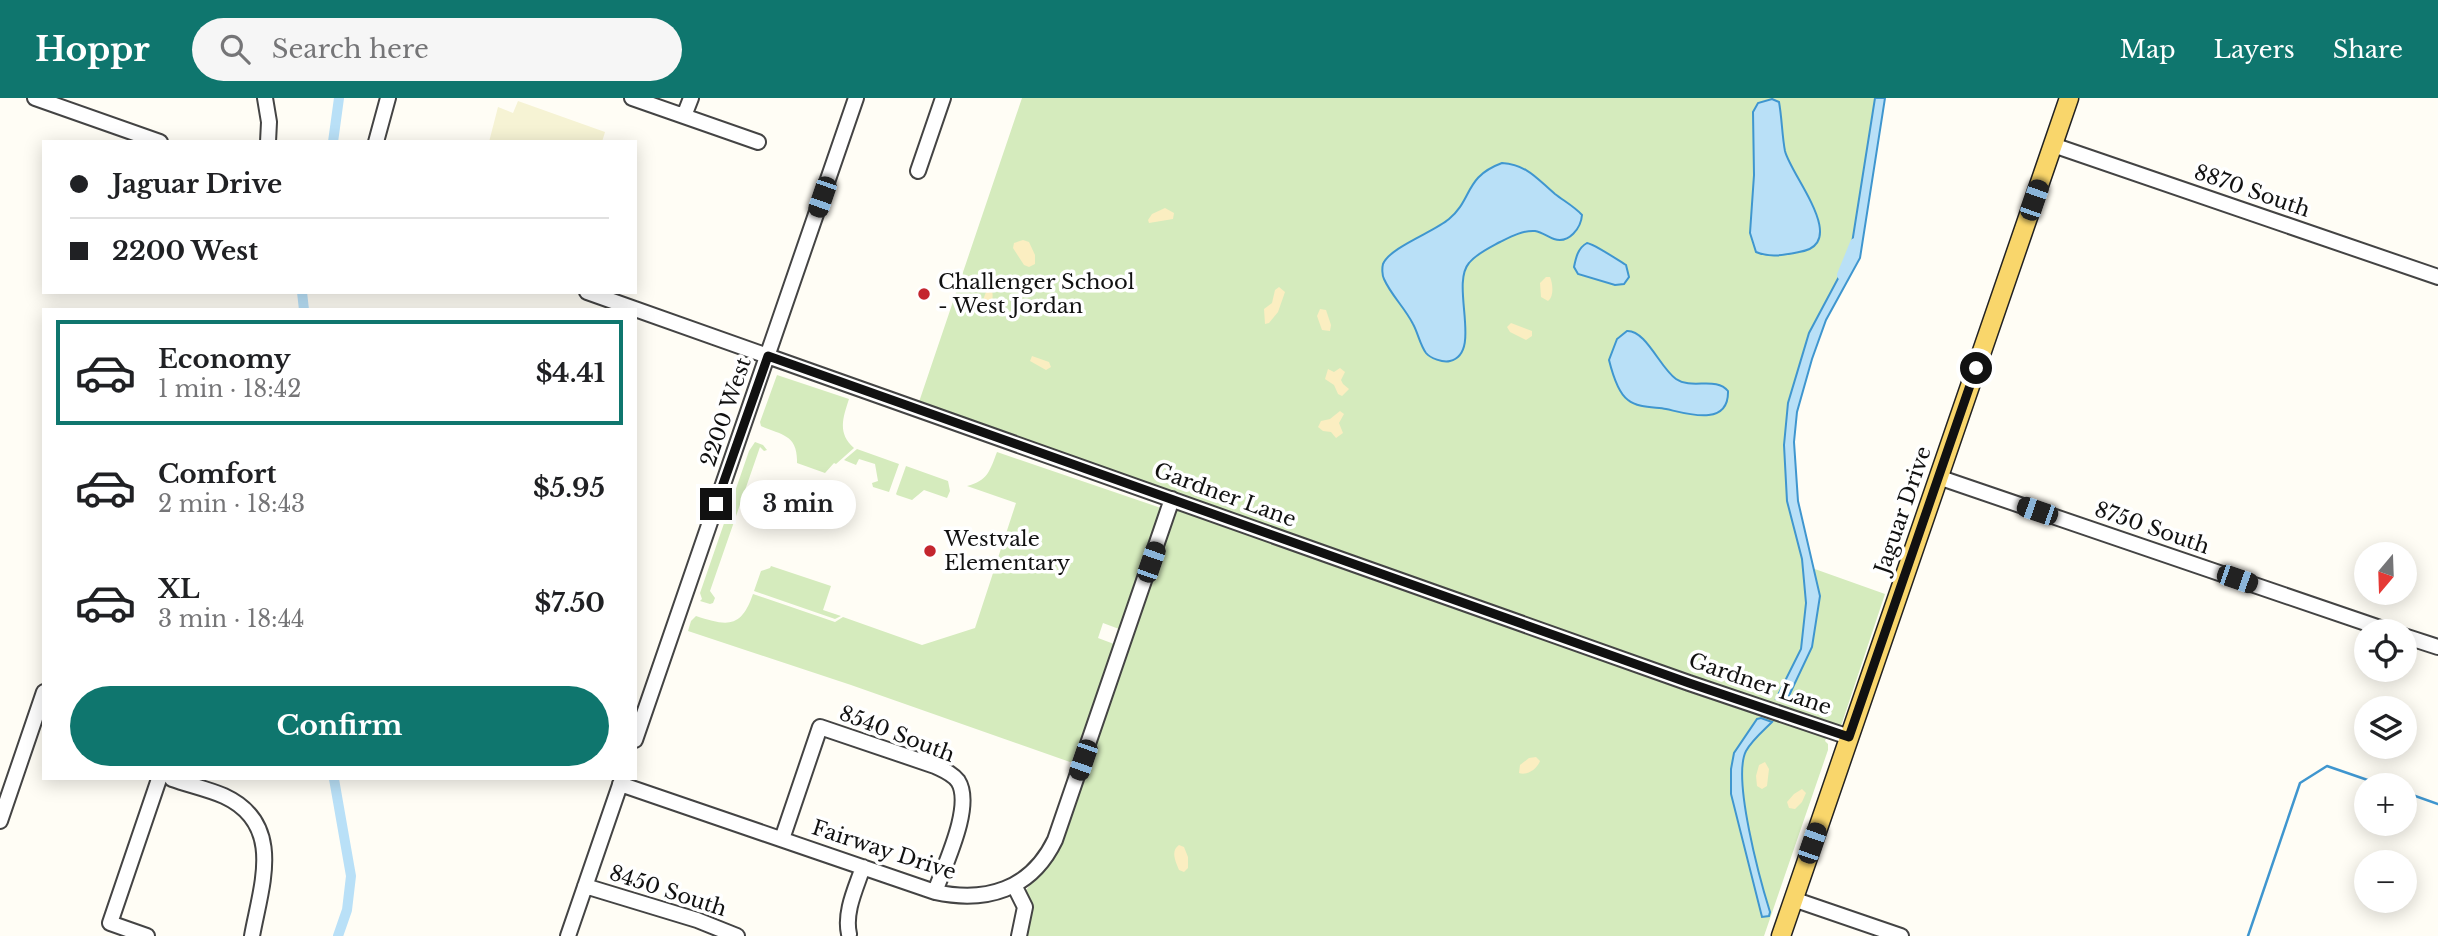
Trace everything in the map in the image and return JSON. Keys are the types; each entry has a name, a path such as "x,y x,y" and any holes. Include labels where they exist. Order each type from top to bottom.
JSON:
{"main road":[{"name":"Jaguar Drive","path":"1780,936 2069,98"}],"street":[{"path":"35,98 154,140"},
{"path":"265,98 270,122 268,140"},
{"path":"377,140 388,98"},
{"path":"632,98 758,142"},
{"path":"684,116 691,98"},
{"name":"2200 West","path":"637,734 856,98"},
{"path":"918,171 943,98"},
{"name":"8870 South","path":"2053,145 2438,277"},
{"name":"Gardner Lane","path":"593,294 632,308"},
{"name":"Gardner Lane","path":"637,310 1689,683 1849,737"},
{"name":"8750 South","path":"1938,477 2354,619"},
{"name":"Fairway Drive","path":"621,781 935,892 956,897 978,897 1014,885 1040,863 1055,840 1172,499"},
{"path":"2417,640 2438,647"},
{"path":"0,821 37,733 42,704"},
{"name":"8540 South","path":"782,839 820,727 943,770 957,781 964,804 935,892"},
{"path":"147,936 110,923 159,780"},
{"path":"176,780 238,804 257,825 262,836 265,863 252,936"},
{"path":"568,936 621,781"},
{"path":"849,934 846,924 848,913 863,867"},
{"path":"1014,885 1025,908 1018,936"},
{"name":"8450 South","path":"585,886 697,920 737,936"},
{"path":"1793,899 1900,936"}],"shaded area":[{"path":"518,101 605,132 603,140 490,140 498,107 513,113"}],"green space":[{"path":"1022,98 1885,98 1860,258 1826,319 1797,412 1794,442 1798,501 1812,568 1885,594 1841,726 1832,724 1825,741 1828,750 1764,936 1025,936 1031,915 1026,890 1053,856 1125,661 1175,510 1180,511 1184,500 919,402"},
{"path":"777,375 849,399 843,419 843,431 854,448 825,473 797,463 797,453 791,441 761,426 760,422"},
{"path":"755,442 767,450 764,451 760,447 710,591 715,598 713,603 700,601 700,593 749,451"},
{"path":"857,449 899,464 889,492 873,487 872,483 878,481 875,464 859,459 856,465 844,460"},
{"path":"997,452 1161,508 1119,629 1103,623 1098,638 1114,644 1074,761 1070,762 688,631 696,616 724,623 738,619 753,594 835,622 843,617 922,645 975,628 1016,503 967,486 984,478"},
{"path":"906,466 948,481 950,491 947,498 924,490 912,500 897,495"},
{"path":"771,566 831,586 823,610 841,616 835,619 754,591 761,571"}],"sand":[{"path":"1165,208 1174,213 1173,219 1149,223 1152,214"},
{"path":"1023,240 1029,242 1035,255 1035,264 1029,267 1024,265 1013,248 1014,243"},
{"path":"981,275 986,275 991,285 991,303 983,300 986,292 980,280"},
{"path":"1550,277 1552,287 1548,301 1541,297 1540,283"},
{"path":"1279,287 1285,292 1278,312 1265,324 1264,309 1272,303 1275,290"},
{"path":"1320,309 1326,310 1331,325 1330,331 1322,330 1317,316"},
{"path":"1511,323 1532,331 1532,336 1526,340 1510,332 1507,327"},
{"path":"1032,356 1049,362 1051,367 1046,370 1030,361"},
{"path":"1340,368 1345,372 1341,380 1349,389 1342,396 1334,385 1325,379 1328,369 1334,372"},
{"path":"1340,411 1344,414 1339,423 1343,433 1336,438 1331,432 1318,427 1321,421 1330,419"},
{"path":"1536,757 1540,761 1534,769 1525,774 1519,773 1520,765 1529,758"},
{"path":"1765,762 1769,769 1767,786 1762,789 1757,786 1756,776 1759,765"},
{"path":"1802,789 1806,793 1802,802 1795,809 1789,808 1787,802"},
{"path":"1179,845 1184,847 1188,857 1188,868 1184,872 1179,870 1174,857"}],"water":[{"path":"1875,98 1885,98 1860,258 1826,320 1797,412 1794,442 1798,501 1820,596 1812,647 1786,702 1776,699 1801,649 1806,603 1802,559 1787,501 1784,445 1788,403 1809,333 1850,256"},
{"path":"1772,99 1779,102 1785,151 1814,208 1820,236 1814,246 1799,252 1767,255 1756,252 1750,233 1754,175 1753,112 1758,103"},
{"path":"1502,163 1511,164 1532,174 1579,212 1582,215 1581,220 1577,230 1565,239 1554,239 1535,231 1517,234 1483,251 1472,260 1464,273 1464,345 1460,355 1450,361 1437,360 1426,353 1410,318 1387,285 1383,276 1383,264 1394,252 1449,219 1481,175"},
{"path":"1587,243 1626,265 1629,277 1624,284 1615,285 1578,274 1574,267 1576,260 1579,250"},
{"path":"1627,331 1634,332 1647,343 1676,379 1689,383 1717,384 1728,391 1726,403 1721,410 1714,414 1694,415 1641,406 1624,397 1609,360 1617,339"},
{"path":"1757,719 1772,722 1746,751 1742,783 1749,830 1770,912 1769,916 1762,917 1731,794 1734,753"}],"waterway":[{"path":"333,140 339,98"},
{"path":"1842,275 1855,243"},
{"path":"302,294 304,308"},
{"path":"2248,936 2300,783 2327,766 2354,775"},
{"path":"334,780 351,876 347,910 338,936"},
{"path":"2417,797 2438,804"}],"place":[{"name":"Challenger School - West Jordan","path":"924,294"},
{"name":"Westvale Elementary","path":"930,551"}],"route":[{"path":"716,504 768,356 1689,683 1849,737 1976,368"}]}
